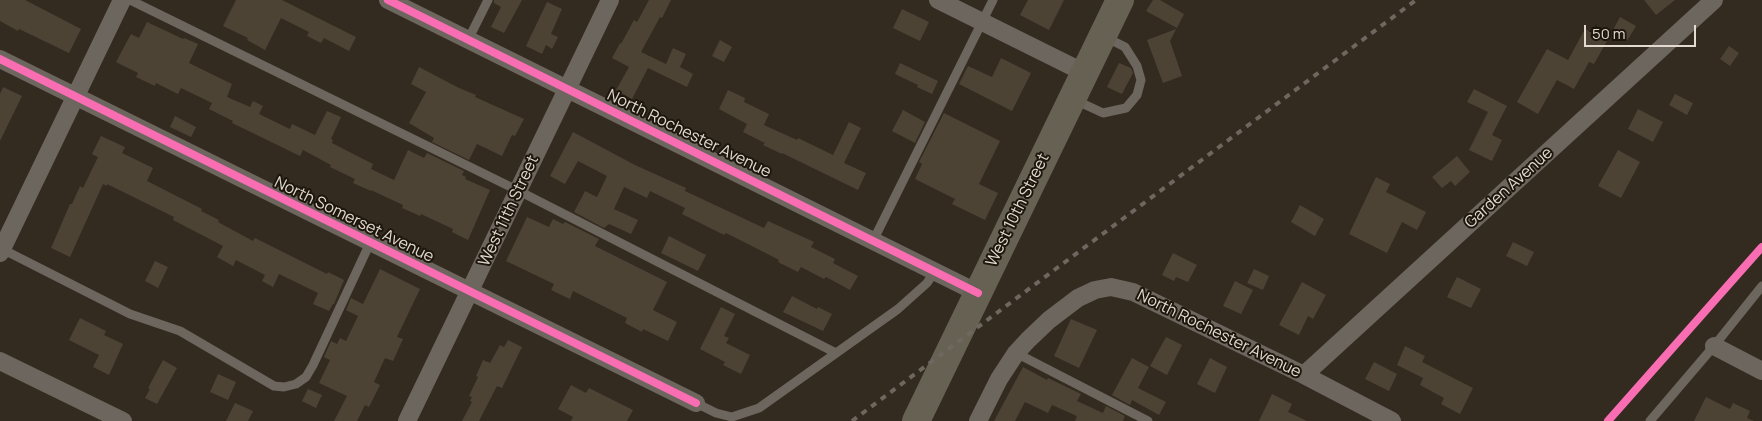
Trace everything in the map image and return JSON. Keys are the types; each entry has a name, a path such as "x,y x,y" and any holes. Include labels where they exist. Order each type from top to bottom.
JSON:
{"main road":[{"name":"West 10th Street","path":"916,421 1120,0"}],"street":[{"path":"1,251 122,0"},
{"name":"North Rochester Avenue","path":"388,0 978,293"},
{"name":"West 11th Street","path":"407,421 610,0"},
{"path":"938,0 1085,73"},
{"name":"Garden Avenue","path":"1304,375 1714,0"},
{"name":"North Somerset Avenue","path":"0,60 696,403"},
{"name":"North Rochester Avenue","path":"978,421 999,379 1016,353 1049,320 1066,306 1090,292 1111,288 1133,292 1304,375 1392,421"},
{"path":"1714,346 1762,371"},
{"path":"0,361 123,421"}],"lane":[{"path":"130,0 518,191 836,353"},
{"path":"468,40 488,0"},
{"path":"873,240 993,0"},
{"path":"1072,98 1103,113 1126,108 1137,95 1141,80 1137,66 1125,47 1103,35"},
{"path":"1,251 130,314 180,331 274,386 284,387 296,384 306,377 370,243"},
{"path":"696,403 716,413 732,417 758,408 898,309 927,283 935,271"},
{"path":"1650,421 1762,286"},
{"path":"1016,353 1148,421"}],"building":[{"path":"0,0 25,0 81,29 69,53 0,21"},
{"path":"236,0 282,0 356,37 349,51 324,38 321,43 307,36 309,32 281,18 265,50 247,40 248,38 223,26"},
{"path":"494,0 522,0 504,33 491,27 501,7 494,3"},
{"path":"649,0 671,0 641,52 666,64 673,48 686,54 680,67 693,74 687,87 648,68 632,99 616,90 629,67 612,58 634,20 637,22"},
{"path":"1028,0 1064,0 1049,30 1020,15"},
{"path":"1153,0 1160,0 1184,14 1177,28 1146,11"},
{"path":"1644,0 1675,0 1656,15"},
{"path":"547,2 562,9 551,34 558,37 552,49 546,45 542,54 526,46"},
{"path":"902,9 929,22 920,41 893,28"},
{"path":"1620,17 1636,26 1627,41 1612,32"},
{"path":"147,22 198,44 189,63 232,84 227,97 250,107 253,101 263,106 259,114 290,129 292,124 315,135 327,111 341,117 331,139 333,140 332,143 373,164 371,169 394,180 408,150 424,158 427,153 464,171 462,175 466,177 465,179 490,190 468,240 452,232 453,229 421,214 420,216 402,208 403,205 353,183 355,179 330,167 331,165 303,150 300,156 232,123 233,121 209,109 212,103 181,88 178,94 156,83 155,86 136,77 138,73 116,62 131,34 139,38"},
{"path":"1176,29 1170,41 1182,76 1163,83 1147,40"},
{"path":"1585,29 1607,41 1594,64 1589,62 1574,89 1557,80 1538,114 1517,102 1547,49 1568,60"},
{"path":"720,40 732,47 724,62 712,56"},
{"path":"1729,46 1739,53 1730,66 1720,59"},
{"path":"1001,58 1031,73 1012,111 959,84 968,66 992,77"},
{"path":"900,63 938,81 932,94 895,74"},
{"path":"1119,63 1131,68 1133,73 1122,94 1107,87"},
{"path":"419,67 476,95 475,97 524,119 515,136 512,135 502,156 477,144 469,160 432,142 434,138 409,123 426,92 411,84"},
{"path":"3,87 22,96 0,141 0,94"},
{"path":"1474,89 1507,106 1492,135 1502,140 1492,161 1469,150 1488,112 1467,102"},
{"path":"728,90 745,98 744,102 769,114 764,125 797,140 798,138 833,155 849,122 861,128 844,163 866,173 858,190 763,145 765,143 743,132 747,124 719,109"},
{"path":"1675,94 1693,103 1687,115 1669,105"},
{"path":"1638,109 1663,122 1653,142 1628,129"},
{"path":"903,110 925,122 915,143 892,131"},
{"path":"944,113 1000,141 979,184 998,193 985,220 952,204 955,199 915,179 922,164 919,162"},
{"path":"175,116 196,127 191,137 170,127"},
{"path":"573,132 635,165 686,188 685,191 764,228 768,221 814,242 811,247 835,259 833,263 858,276 850,290 826,277 824,279 801,267 798,272 778,262 779,260 726,233 724,235 682,214 685,208 650,191 647,198 624,187 614,209 638,220 631,234 609,224 604,228 574,212 585,191 597,197 607,176 578,161 565,184 550,176"},
{"path":"101,136 125,147 122,153 153,168 147,181 202,209 201,211 219,220 218,222 253,241 255,238 327,274 328,272 344,280 329,311 313,304 318,293 279,274 273,287 262,281 265,275 236,260 233,266 217,257 223,246 173,220 174,217 107,184 107,186 103,184 70,257 51,248 70,204 72,204 80,186 83,188 98,157 92,154"},
{"path":"1618,150 1640,162 1621,198 1598,186"},
{"path":"1457,156 1470,172 1455,186 1451,181 1442,188 1432,177"},
{"path":"1376,177 1390,184 1386,192 1426,212 1417,230 1402,222 1387,253 1349,234"},
{"path":"1300,205 1324,219 1315,236 1291,222"},
{"path":"527,217 549,227 553,219 563,224 565,222 599,239 595,246 667,282 653,310 677,322 668,341 643,329 642,332 625,323 627,318 573,291 570,299 551,290 554,284 506,261"},
{"path":"669,236 706,255 698,271 661,253"},
{"path":"1513,242 1534,252 1527,266 1506,256"},
{"path":"1173,253 1197,265 1188,282 1176,277 1174,281 1162,275"},
{"path":"155,261 168,267 158,288 145,281"},
{"path":"380,269 420,289 397,337 403,339 393,361 385,358 374,382 380,385 369,407 365,405 357,421 334,421 347,396 319,383 330,360 324,357 331,341 337,344 340,338 346,341 358,316 346,310 351,298 363,304"},
{"path":"1254,269 1269,276 1263,290 1247,283"},
{"path":"1457,277 1481,289 1471,308 1447,297"},
{"path":"1235,281 1253,290 1241,314 1223,306"},
{"path":"1302,282 1326,295 1313,319 1308,316 1299,335 1279,325"},
{"path":"792,296 817,309 818,307 832,314 823,331 783,312"},
{"path":"721,307 735,314 724,336 729,338 726,343 750,355 741,374 723,365 725,362 700,349"},
{"path":"80,318 106,331 104,335 123,344 109,375 93,367 99,355 69,340"},
{"path":"1071,319 1097,330 1079,368 1054,356"},
{"path":"1166,337 1182,345 1167,375 1150,366"},
{"path":"508,340 522,347 502,388 497,386 479,421 462,421 472,402 470,401 472,397 469,396 478,377 476,376 483,360 490,363 500,345 504,347"},
{"path":"1405,346 1425,356 1422,362 1473,388 1460,414 1441,404 1444,398 1420,385 1423,378 1397,365"},
{"path":"1132,358 1149,367 1138,388 1166,402 1159,415 1132,400 1130,405 1112,395"},
{"path":"1210,358 1227,367 1215,393 1197,384"},
{"path":"163,360 177,368 157,404 145,398 150,389 148,388"},
{"path":"1374,362 1397,374 1389,391 1365,379"},
{"path":"1023,367 1047,380 1048,378 1081,394 1077,401 1103,413 1106,406 1125,416 1123,421 1075,421 1077,416 1052,405 1048,413 1025,402 1015,421 994,421"},
{"path":"218,374 236,382 228,400 210,392"},
{"path":"571,385 586,393 589,388 633,410 627,421 571,421 573,417 558,409"},
{"path":"308,389 322,395 316,408 302,401"},
{"path":"1272,394 1292,404 1288,412 1307,421 1259,421"},
{"path":"1706,397 1730,409 1733,403 1750,411 1747,418 1754,421 1694,421"},
{"path":"235,403 253,411 248,421 226,421"}],"railway":[{"path":"852,421 1416,0"}],"cycle path":[{"path":"388,0 978,293"},
{"path":"0,59 696,403"},
{"path":"1608,421 1762,247"}]}
